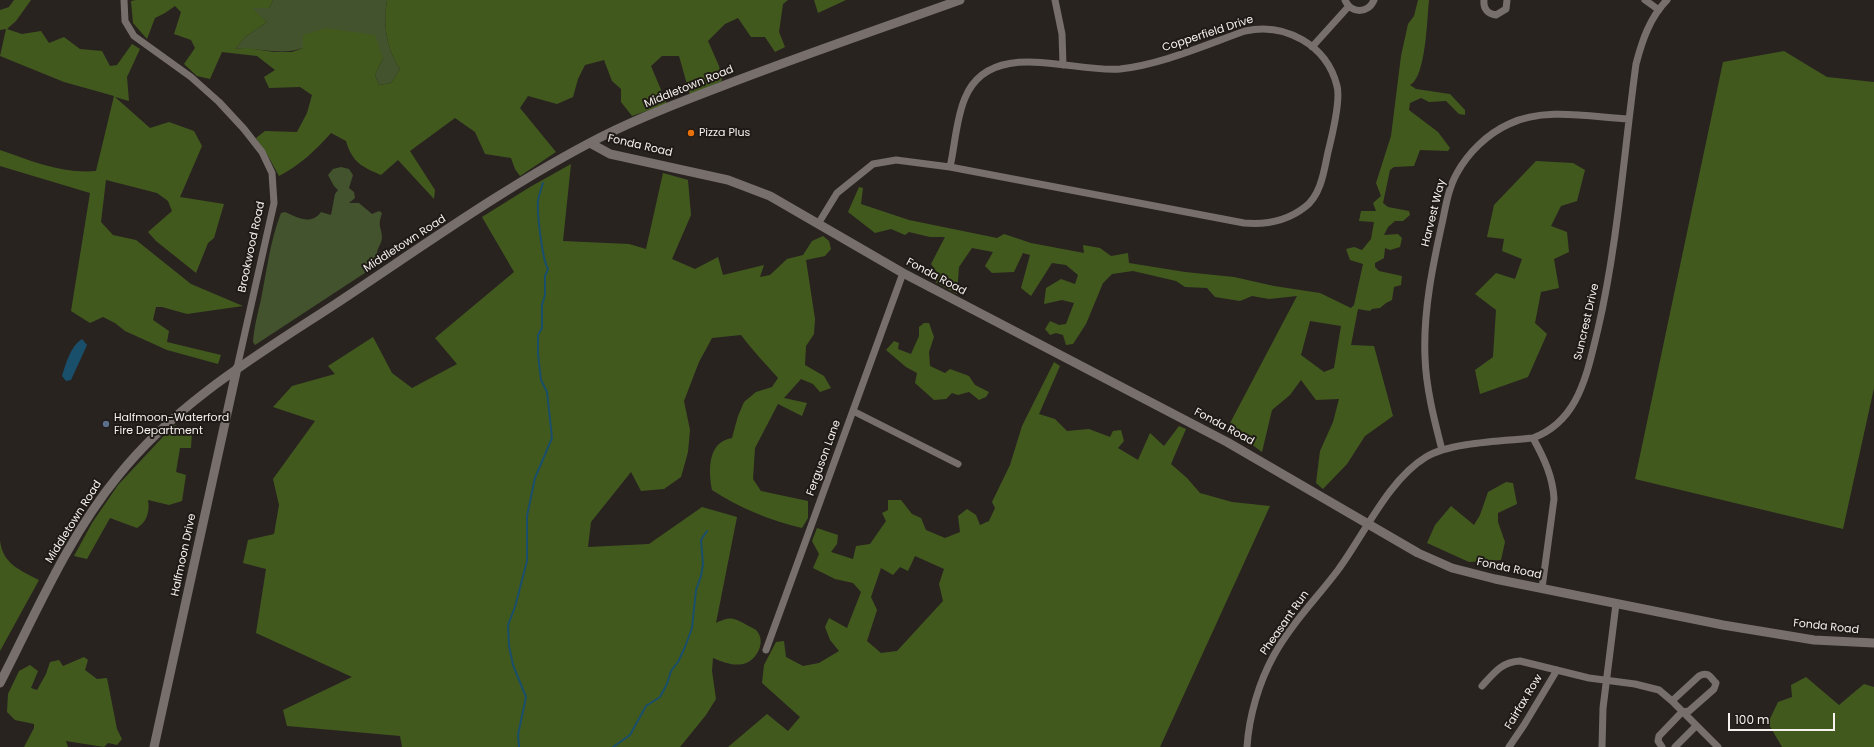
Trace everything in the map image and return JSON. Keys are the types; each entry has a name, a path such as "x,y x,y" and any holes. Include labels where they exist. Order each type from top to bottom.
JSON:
{"street":[{"name":"Brookwood Road","path":"124,0 125,21 134,36 191,77 219,102 244,129 262,152 272,173 274,203 236,368"},
{"name":"Middletown Road","path":"0,683 70,548 98,502 154,435 185,407 236,368 506,192 565,156 590,143 645,118 798,57 960,0"},
{"path":"1055,0 1062,34 1063,65"},
{"path":"1312,47 1347,3 1357,11 1362,11 1370,6 1374,0"},
{"path":"1484,0 1486,10 1496,15 1506,9 1507,0"},
{"path":"1645,0 1659,10"},
{"name":"Suncrest Drive","path":"1370,524 1384,502 1409,471 1426,457 1442,450 1533,438 1553,428 1568,412 1580,392 1590,360 1603,306 1619,209 1628,119 1636,64 1641,44 1659,10 1667,0"},
{"name":"Copperfield Drive","path":"818,224 837,193 872,164 896,160 950,167 1244,223 1260,224 1281,220 1305,207 1313,199 1323,178 1332,133 1337,87 1331,70 1312,47 1298,37 1277,29 1258,28 1145,65 1120,69 1101,69 1018,62 998,67 983,75 969,90 965,99 950,167"},
{"name":"Harvest Way","path":"1442,450 1428,384 1425,358 1425,330 1436,247 1450,187 1456,174 1473,151 1490,136 1509,124 1534,116 1550,114 1628,119"},
{"name":"Fonda Road","path":"590,143 610,154 684,169 748,186 781,202 903,273 1227,442 1418,553 1452,568 1496,579 1723,625 1814,640 1874,643"},
{"name":"Ferguson Lane","path":"766,650 903,273"},
{"name":"Halfmoon Drive","path":"154,747 236,368"},
{"path":"854,411 958,464"},
{"path":"1533,438 1548,467 1554,488 1554,500 1542,588"},
{"name":"Pheasant Run","path":"1247,747 1248,729 1252,712 1274,655 1298,621 1338,570 1370,524"},
{"path":"1602,747 1601,735 1606,680 1616,604"},
{"path":"1482,686 1502,666 1509,662 1520,661 1557,670"},
{"name":"Fairfax Row","path":"1509,747 1557,670 1589,678 1659,690 1718,747"},
{"path":"1662,747 1658,740 1659,736 1682,712 1689,712 1714,689 1716,683 1708,674 1704,673 1672,701"},
{"path":"1675,747 1696,726"}],"green space":[{"path":"14,0 31,0 16,21 7,29 22,34 41,31 49,43 64,37 80,49 102,51 110,66 117,65 132,44 140,49 127,77 129,101 115,97 150,128 169,122 194,131 202,146 180,197 224,204 214,238 208,243 196,273 156,241 148,232 172,211 168,201 157,193 106,180 101,222 113,235 136,240 191,284 243,306 187,314 162,307 156,307 153,320 169,331 167,342 221,355 218,364 167,350 125,331 115,323 103,317 90,323 71,311 90,193 0,166 0,150 59,169 71,171 96,171 114,96 64,82 0,56 6,29 0,30 0,10 9,7"},
{"path":"273,0 387,0 385,18 387,36 395,61 400,69 391,83 379,85 375,75 383,58 303,48 286,51 235,49 245,37 267,22 251,8 269,8"},
{"path":"273,0 269,8 252,8 267,22 245,37 235,49 247,48 274,52 292,52 303,48 303,35 326,28 375,35 383,58 375,75 379,85 391,83 400,69 395,61 387,36 385,18 387,0 788,0 783,4 779,32 785,47 775,52 765,37 751,37 738,18 725,24 708,41 719,66 722,81 690,95 679,56 662,56 651,66 667,104 632,116 621,102 621,89 612,81 604,60 585,65 578,79 573,97 557,104 528,96 520,108 556,152 520,176 515,169 511,158 485,154 475,132 455,118 410,151 435,190 434,199 398,160 381,175 359,163 351,154 346,141 331,133 307,157 279,176 256,138 265,131 297,132 307,113 312,95 300,87 269,88 264,77 275,70 257,56 222,52 210,79 197,76 184,64 195,48 191,40 174,34 181,12 175,6 155,18 147,39 133,23 131,1"},
{"path":"814,0 846,0 818,13"},
{"path":"1418,0 1429,0 1423,59 1415,80 1410,85 1416,89 1450,94 1465,110 1465,115 1459,114 1446,101 1429,102 1421,98 1410,103 1409,110 1438,132 1450,148 1448,151 1420,150 1414,166 1394,167 1390,170 1383,203 1388,207 1409,211 1410,215 1403,221 1395,221 1388,227 1384,235 1398,234 1402,238 1400,247 1390,250 1385,248 1384,258 1375,263 1375,267 1379,271 1402,276 1401,285 1394,287 1392,300 1380,308 1372,309 1370,311 1358,309 1351,345 1374,346 1393,416 1365,436 1347,464 1323,489 1316,483 1320,451 1333,422 1339,399 1316,400 1301,380 1290,395 1272,410 1262,452 1228,427 1297,296 1269,299 1252,296 1240,301 1215,297 1207,288 1185,287 1176,281 1133,271 1112,274 1103,283 1086,324 1073,344 1066,345 1063,335 1056,333 1050,335 1045,329 1050,321 1059,325 1066,324 1074,303 1062,300 1044,304 1046,288 1061,279 1075,284 1078,275 1066,265 1052,263 1031,296 1021,288 1030,255 1023,253 1014,272 992,273 985,266 993,252 972,248 959,267 957,294 935,282 936,271 931,264 945,237 930,237 909,232 905,235 891,229 875,233 848,212 859,187 863,188 861,204 909,220 997,238 1004,234 1031,243 1084,253 1083,245 1100,248 1111,256 1128,253 1129,263 1185,272 1234,277 1274,286 1320,293 1351,308 1354,305 1363,264 1350,260 1346,249 1354,247 1362,250 1371,239 1374,222 1359,221 1361,211 1376,211 1373,203 1381,196 1376,183 1391,136 1401,56 1408,24 1414,16","holes":["1310,321 1341,326 1334,368 1324,372 1301,355"]},
{"path":"1784,51 1827,77 1874,82 1874,388 1843,529 1635,479 1723,62"},
{"path":"1536,161 1573,163 1585,170 1577,201 1561,206 1551,226 1567,232 1569,252 1554,259 1559,288 1541,292 1535,323 1547,334 1528,377 1480,394 1475,370 1493,357 1496,310 1475,294 1496,273 1515,279 1522,259 1502,251 1504,239 1487,237 1494,205"},
{"path":"571,164 563,241 629,244 646,249 663,173 688,180 691,215 672,259 695,269 718,257 723,275 764,265 760,277 770,275 787,259 803,255 812,241 823,236 829,241 831,249 825,256 806,260 815,319 814,334 806,346 805,365 824,376 831,388 820,392 813,384 801,379 784,398 807,403 802,416 778,404 755,448 753,479 761,491 808,501 808,518 802,528 779,522 755,513 712,490 710,465 714,451 718,445 732,438 738,416 744,402 756,392 772,387 778,378 754,352 741,335 712,338 699,362 684,401 690,430 688,452 681,477 664,489 641,491 631,472 591,522 588,547 649,544 702,507 737,517 716,623 733,619 756,630 761,640 759,650 752,659 743,664 731,664 713,658 712,671 716,699 706,715 680,747 402,747 400,736 287,726 283,710 352,677 256,633 266,569 243,563 248,540 274,534 279,505 273,479 315,421 273,407 292,386 335,374 328,366 373,337 392,373 412,388 457,364 435,338 514,272 482,217 530,187"},
{"path":"341,167 349,169 353,175 349,188 354,192 355,198 349,203 359,203 372,214 379,211 382,213 380,225 382,238 377,252 380,263 255,345 253,342 255,325 271,245 281,213 285,212 304,219 313,219 321,212 331,215 335,194 338,190 328,175 333,169"},
{"path":"924,323 929,323 934,337 929,352 930,366 945,373 950,369 969,376 975,385 989,392 986,397 979,400 969,392 958,395 952,393 946,399 934,400 915,383 917,373 906,367 886,350 894,341 899,343 898,349 911,354 919,336 919,327"},
{"path":"1054,362 1060,366 1039,414 1055,419 1067,431 1089,429 1110,437 1113,431 1121,430 1124,441 1118,448 1138,460 1150,433 1164,446 1179,426 1186,429 1171,464 1187,478 1200,493 1232,502 1270,506 1160,747 728,747 767,714 788,731 800,717 762,683 764,665 776,642 784,641 786,657 803,666 819,663 839,651 830,640 825,627 829,618 847,628 861,592 853,583 835,579 813,568 819,554 812,541 817,528 838,535 837,544 831,552 853,559 856,546 870,544 886,521 882,513 888,510 888,500 901,500 912,514 921,518 926,530 945,538 960,532 958,516 967,509 976,515 980,525 989,521 995,508 992,502 1010,465 1022,426","holes":["915,556 944,569 939,584 943,601 897,651 881,653 867,641 877,610 871,597 881,568 893,575 900,567 908,571"]},
{"path":"174,425 192,431 191,448 180,448 176,472 186,475 182,501 169,505 148,500 149,508 147,516 143,523 137,528 110,518 87,559 74,556 92,523 118,485"},
{"path":"1506,482 1513,483 1517,504 1498,513 1498,522 1505,542 1501,560 1469,562 1427,543 1435,525 1451,506 1474,525 1480,515 1488,492"},
{"path":"0,541 2,549 9,561 19,569 39,580 0,651"},
{"path":"84,657 88,660 85,670 97,679 107,678 117,729 122,739 117,745 108,743 104,747 66,741 68,747 24,747 34,728 34,724 15,720 7,712 8,694 19,671 30,665 38,671 31,688 37,690 46,674 50,662 59,660 63,666"},
{"path":"1806,677 1839,705 1864,684 1874,687 1874,747 1782,747 1768,723 1778,702 1792,697 1791,685"}],"water":[{"path":"82,339 87,345 71,380 66,381 62,376 67,361 74,346"}],"waterway":[{"path":"519,747 518,735 526,697 513,665 509,646 508,625 515,607 527,561 527,516 535,478 552,438 547,392 541,380 538,354 538,335 542,328 542,305 545,295 545,276 548,269 540,236 538,216 539,194 543,183"},
{"path":"613,747 630,735 646,706 660,697 667,684 671,671 678,662 685,647 692,628 696,590 703,564 701,540 707,531"}],"place":[{"name":"Pizza Plus","path":"691,133"},
{"name":"Halfmoon-Waterford Fire Department","path":"106,424"}]}
